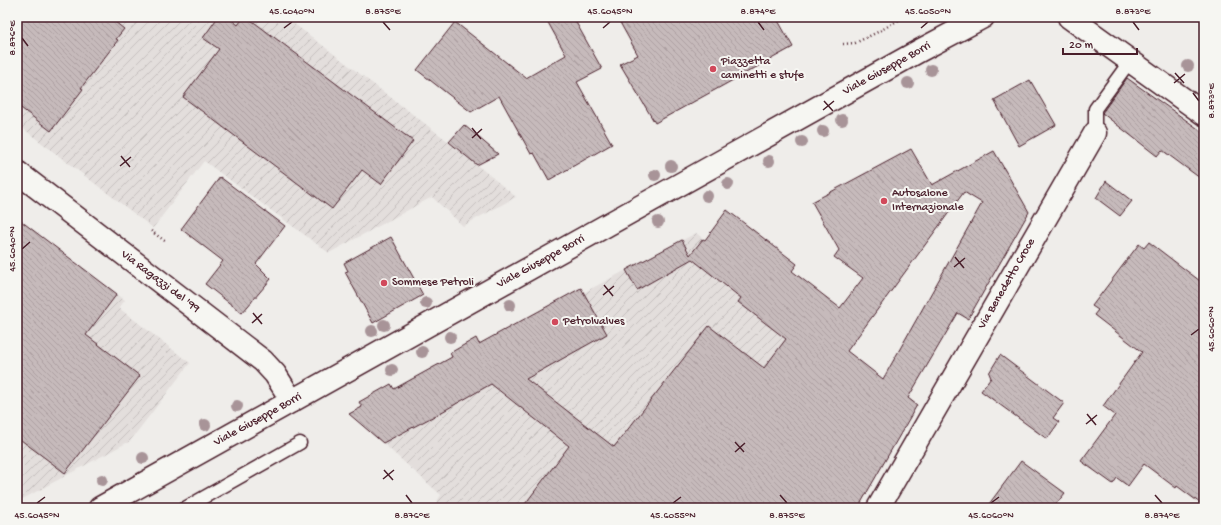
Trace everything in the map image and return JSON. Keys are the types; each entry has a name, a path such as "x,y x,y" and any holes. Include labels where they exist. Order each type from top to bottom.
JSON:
{"main road":[{"name":"Viale Giuseppe Borri","path":"100,508 919,51 983,17"},
{"path":"1069,17 1204,114"},
{"name":"Via Benedetto Croce","path":"878,508 1095,132"},
{"name":"Via Ragazzi del '99","path":"17,172 263,361 275,374 292,401"}],"lane":[{"name":"Via Benedetto Croce","path":"1095,132 1095,109 1130,61"},
{"path":"185,508 300,443"}],"path":[{"path":"843,44 855,43 883,30 904,17"},
{"path":"151,231 165,241"}],"shaded area":[{"path":"17,17 288,17 288,19 449,142 516,197 463,226 432,197 329,253 204,161 153,228 17,124"},
{"path":"17,218 125,300 119,308 190,363 130,441 17,502"},
{"path":"696,233 917,405 858,508 433,508 441,495 349,413 361,407 359,402 391,384 394,388 451,357 450,353 476,338 478,342 492,353 583,293"}],"building":[{"path":"17,17 109,17 124,29 116,39 118,40 81,88 83,89 51,131 17,105"},
{"path":"218,17 228,17 238,25 244,17 247,17 413,141 381,184 362,170 332,209 183,97 219,49 203,38"},
{"path":"545,17 573,17 602,69 577,82 612,144 549,180 534,153 531,154 499,96 471,112 417,70 455,22 526,78 566,55"},
{"path":"617,17 776,17 793,47 655,123 620,64 638,55"},
{"path":"1127,78 1204,133 1204,181 1162,150 1157,156 1102,113"},
{"path":"1030,80 1056,125 1019,146 994,100"},
{"path":"464,125 498,154 477,165 449,142"},
{"path":"911,149 932,185 994,151 1029,212 968,319 958,313 908,398 917,405 858,508 522,508 569,446 491,384 383,443 349,414 362,407 359,402 391,384 394,389 452,357 450,353 476,338 479,344 581,288 607,334 526,379 614,447 709,326 764,368 786,339 738,302 741,298 692,259 637,290 626,270 682,240 690,255 703,239 705,240 727,210 797,264 792,271 840,308 863,278 834,257 839,250 812,202","holes":["964,192 982,203 883,379 847,351"]},
{"path":"220,177 285,226 256,264 271,279 242,313 205,284 223,261 181,229"},
{"path":"1106,181 1132,201 1120,216 1096,198"},
{"path":"17,218 117,294 86,335 140,376 65,473 17,437"},
{"path":"391,237 423,295 373,323 345,272 348,271 344,263"},
{"path":"1149,242 1204,284 1204,506 1177,486 1176,488 1144,464 1128,486 1117,478 1113,484 1081,461 1115,415 1103,406 1142,352 1094,315 1098,310 1092,306 1139,244 1144,248"},
{"path":"1000,355 1064,403 1053,418 1059,422 1047,439 981,391 991,378 989,373"},
{"path":"1021,461 1065,493 1053,508 986,508"}],"place":[{"name":"Piazzetta caminetti e stufe","path":"713,69"},
{"name":"Autosalone Internazionale","path":"884,201"},
{"name":"Sommese Petroli","path":"384,283"},
{"name":"Petrolvalves","path":"555,322"}]}
